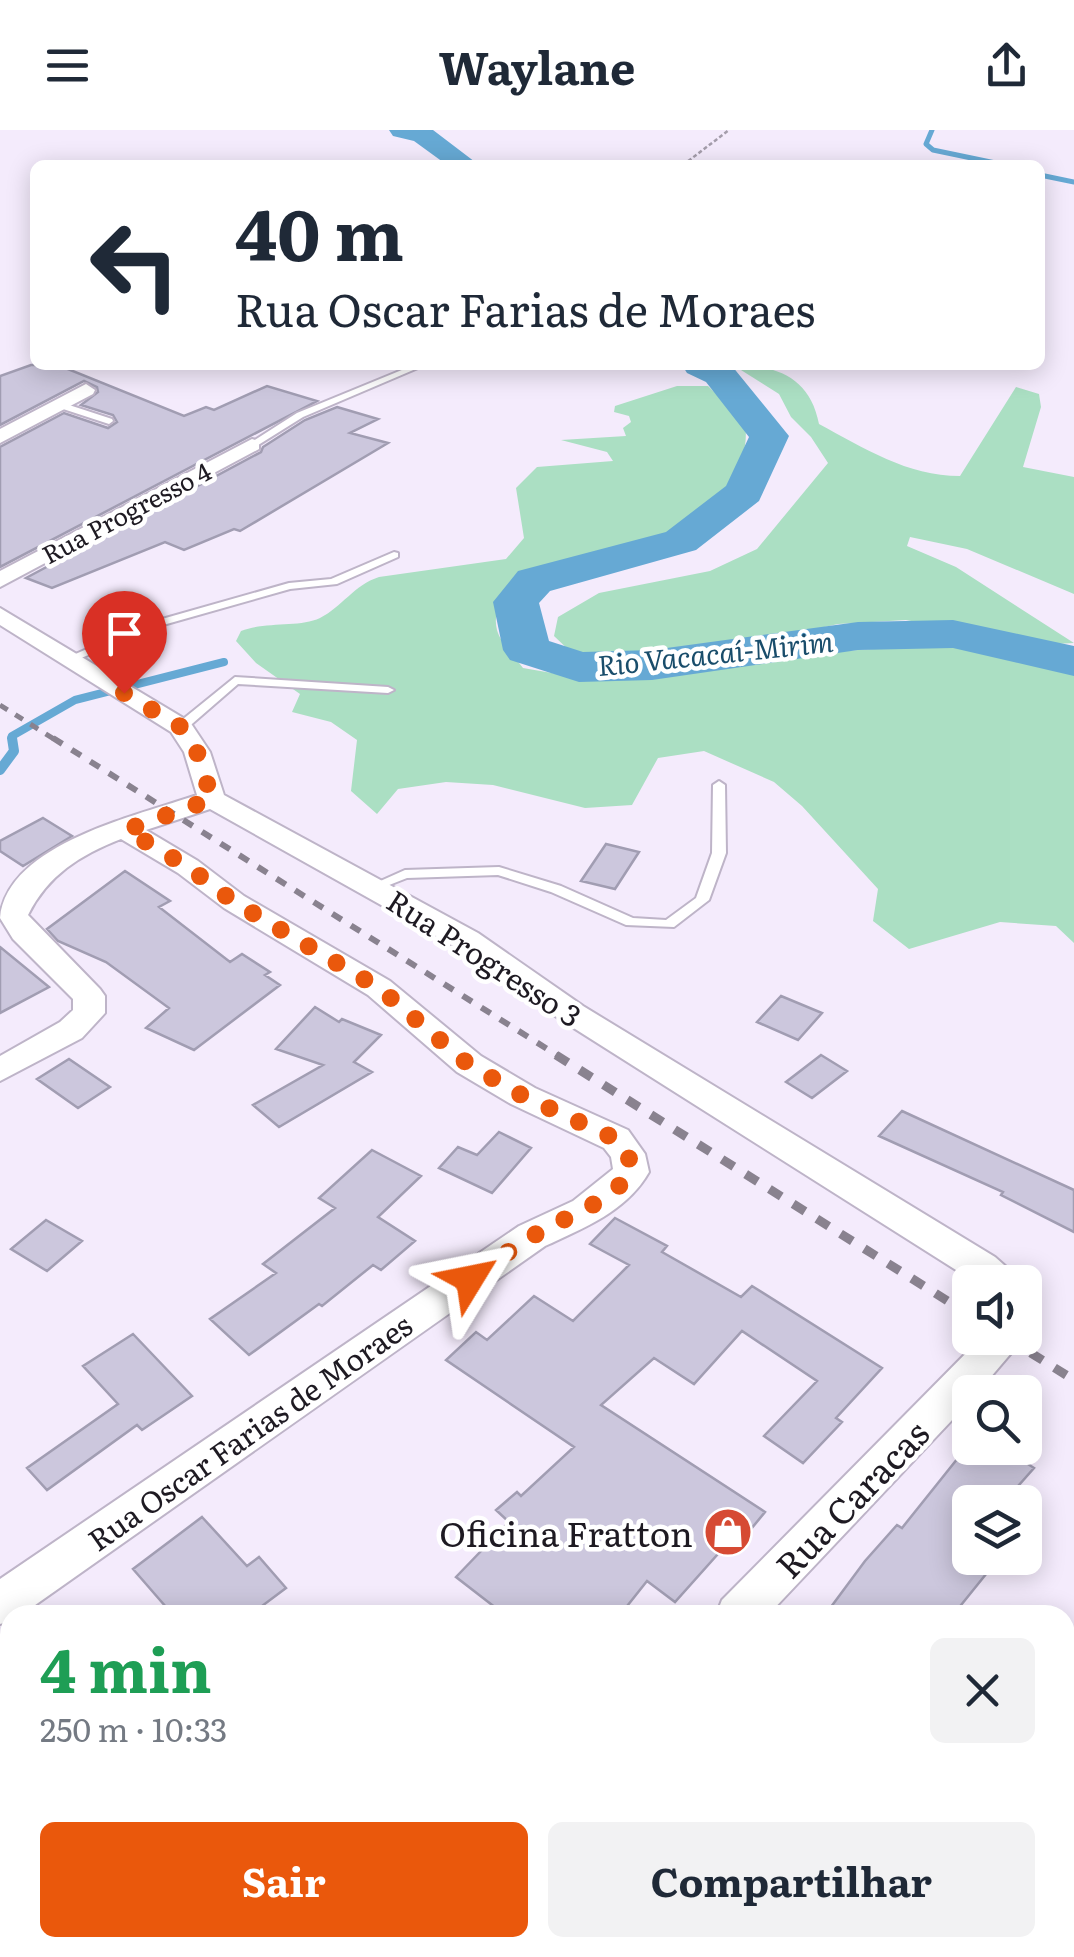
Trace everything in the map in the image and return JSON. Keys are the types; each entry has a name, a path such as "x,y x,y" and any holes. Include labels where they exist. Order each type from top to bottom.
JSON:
{"street":[{"path":"0,437 63,406 86,390"},
{"name":"Rua Progresso 4","path":"0,580 252,445"},
{"path":"0,615 181,727 197,752 212,799 60,856 10,885 13,915 24,932 89,996 90,1013 70,1030 0,1070"},
{"name":"Rua Progresso 3","path":"212,799 468,940 572,1013 979,1265"},
{"name":"Rua Oscar Farias de Moraes","path":"0,1604 532,1236 590,1209 618,1189 632,1172 628,1154 616,1139 523,1096 468,1064 379,988 234,902 188,867 126,830"},
{"name":"Rua Caracas","path":"748,1605 989,1355"}],"lane":[{"path":"252,445 300,415 408,370"},
{"path":"63,406 109,421"},
{"path":"68,660 145,627 289,586 333,582 394,555"},
{"path":"181,727 235,680 388,690"},
{"path":"374,887 406,874 500,871 556,889 631,922 668,924 702,900 708,884 719,852 719,784"}],"path":[{"path":"689,160 729,130"}],"green space":[{"path":"741,370 772,370 789,377 808,395 819,424 869,451 922,471 960,476 1016,387 1039,394 1041,407 1023,467 1074,477 1074,594 967,549 910,537 907,546 956,567 1074,643 1036,645 906,620 838,624 724,649 593,657 573,654 554,636 558,617 599,593 710,571 757,549 828,463 811,437 791,417 779,394"},
{"path":"677,386 708,386 745,422 744,451 726,489 696,523 678,536 563,568 512,592 498,609 497,630 504,644 523,668 598,681 843,651 949,644 1013,654 1074,672 1074,943 1056,926 1000,922 909,949 873,921 878,889 802,806 774,782 704,751 658,758 632,805 585,808 493,785 446,782 398,789 377,814 351,791 357,740 331,722 292,712 300,694 256,663 236,641 241,631 251,628 320,618 362,585 379,577 506,559 524,538 516,488 537,467 613,461 607,452 561,440 626,436 623,428 631,422 629,416 614,412 615,406"}],"building":[{"path":"30,365 30,370 70,370 184,416 206,407 214,410 267,386 317,401 0,567 0,447 64,413 108,428 117,422 113,415 81,405 98,392 97,387 84,381 0,425 0,376"},
{"path":"337,407 378,419 350,433 388,443 240,531 234,529 184,550 165,542 52,588 26,578 261,452 305,420"},
{"path":"43,818 72,836 23,866 0,851 0,841"},
{"path":"606,844 639,852 615,889 581,881"},
{"path":"125,871 170,901 159,907 230,962 242,954 270,972 265,975 280,985 194,1050 146,1028 169,1008 106,962 58,941 47,929"},
{"path":"0,947 49,987 0,1013"},
{"path":"781,996 822,1013 798,1040 757,1022"},
{"path":"315,1007 339,1022 342,1019 381,1035 354,1062 372,1072 279,1127 253,1105 323,1065 276,1049"},
{"path":"821,1055 847,1071 812,1098 786,1082"},
{"path":"69,1059 110,1087 78,1108 37,1079"},
{"path":"902,1111 1074,1190 1074,1232 1001,1195 1003,1192 879,1136"},
{"path":"499,1132 531,1148 492,1193 439,1168 458,1147 477,1155"},
{"path":"372,1150 421,1176 378,1217 415,1241 381,1270 373,1265 322,1306 319,1304 249,1355 210,1319 276,1273 263,1264 335,1208 319,1198"},
{"path":"615,1218 667,1246 662,1252 741,1297 752,1286 882,1368 836,1418 842,1422 803,1463 764,1436 817,1381 742,1331 694,1384 654,1358 601,1405 765,1512 733,1551 726,1545 675,1602 647,1581 628,1605 492,1605 456,1577 509,1522 496,1510 517,1492 521,1496 574,1447 446,1360 476,1332 487,1340 534,1296 573,1321 629,1265 590,1244"},
{"path":"46,1220 82,1241 47,1271 11,1249"},
{"path":"133,1334 192,1396 142,1430 137,1425 47,1490 27,1468 118,1404 83,1366"},
{"path":"952,1465 1034,1468 1019,1485 952,1485 952,1575 985,1575 961,1605 832,1605 897,1525 902,1528"},
{"path":"202,1517 247,1566 259,1557 286,1588 263,1605 164,1605 133,1569"}],"waterway":[{"name":"Rio Vacacaí-Mirim","path":"402,130 423,135 458,160"},
{"path":"932,130 926,144 933,150 981,160"},
{"path":"1045,176 1074,182"},
{"name":"Rio Vacacaí-Mirim","path":"711,370 719,374 769,436 744,492 681,541 534,581 516,602 527,650 579,667 652,665 858,636 953,634 1074,661"},
{"path":"13,741 12,736 75,700 224,662"},
{"path":"0,770 14,751 12,738"}],"railway":[{"path":"0,705 57,741"},
{"path":"53,738 560,1057"},
{"path":"556,1055 952,1304"},
{"path":"1034,1355 1074,1380"}],"place":[{"name":"Oficina Fratton","path":"728,1532"}],"route":[{"path":"124,693 181,727 197,752 212,799 126,830 188,867 234,902 379,988 468,1064 586,1128 616,1139 628,1154 632,1172 618,1189 590,1209 532,1236 470,1279"}]}
